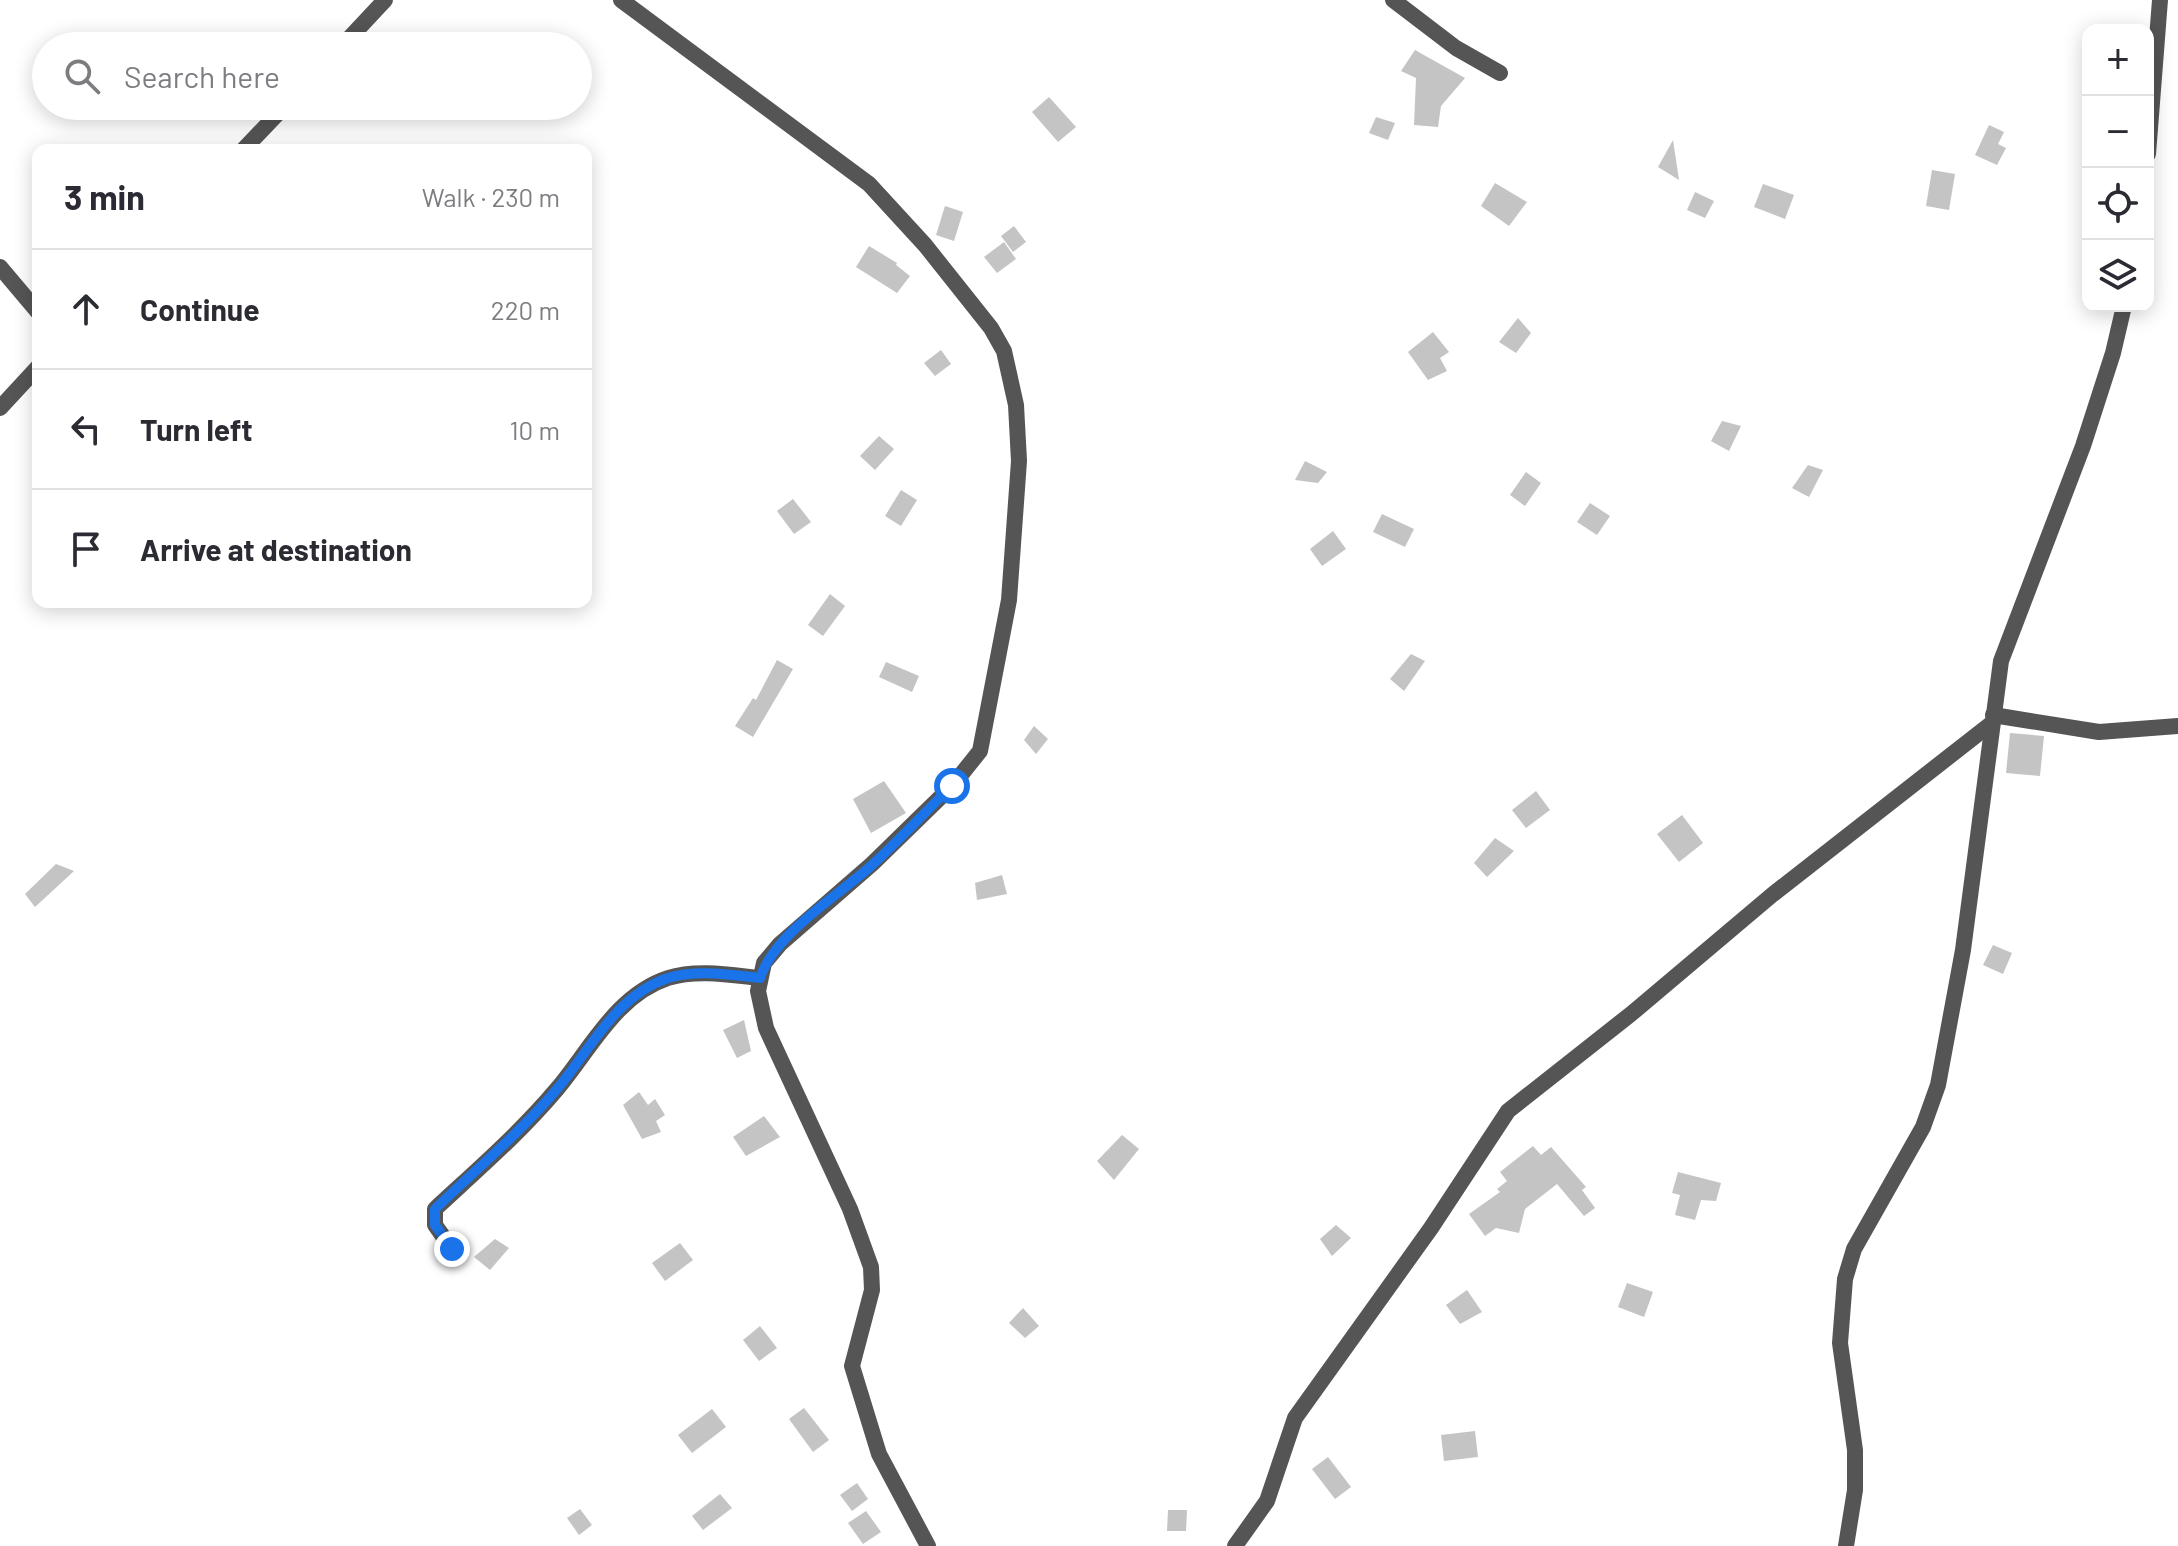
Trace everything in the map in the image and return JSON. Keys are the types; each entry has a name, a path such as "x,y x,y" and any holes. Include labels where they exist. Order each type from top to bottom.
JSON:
{"street":[{"path":"355,32 385,0"},
{"path":"621,0 848,167 894,208 991,328 1011,372 1019,461 1009,600 980,751 952,786 872,864 780,944 764,963 760,978 759,1005 766,1028 850,1209 871,1267 872,1290 852,1366 879,1454 928,1546"},
{"path":"1393,0 1456,48 1500,73"},
{"path":"2153,96 2160,0"},
{"path":"249,144 272,120"},
{"path":"0,267 32,305"},
{"path":"1846,1546 1855,1490 1855,1450 1840,1343 1845,1279 1854,1249 1923,1127 1938,1085 1963,950 2001,661 2079,459 2113,353 2123,312"},
{"path":"0,408 32,373"},
{"path":"1235,1546 1267,1501 1295,1418 1431,1228 1508,1111 1992,719 2099,732 2178,726"},
{"path":"452,1249 435,1225 435,1209 497,1152 559,1087 584,1050 621,1008 666,978 716,974 760,978"}],"building":[{"path":"1415,50 1465,78 1441,106 1438,127 1414,125 1416,78 1401,71"},
{"path":"1049,97 1076,127 1058,142 1032,112"},
{"path":"1376,117 1395,123 1388,140 1369,133"},
{"path":"1989,125 2004,132 1998,144 2006,148 1997,165 1975,155"},
{"path":"1673,140 1679,180 1658,167"},
{"path":"1932,170 1955,174 1949,210 1926,206"},
{"path":"1495,183 1527,202 1509,226 1481,206"},
{"path":"1763,184 1794,195 1785,219 1754,207"},
{"path":"1695,192 1714,201 1705,218 1687,210"},
{"path":"945,206 963,212 954,241 936,235"},
{"path":"1014,226 1026,242 1013,252 1001,236"},
{"path":"1004,242 1016,259 997,273 984,257"},
{"path":"869,246 897,263 910,276 897,293 856,267"},
{"path":"1518,318 1531,333 1516,353 1499,342"},
{"path":"1433,332 1449,352 1440,358 1447,371 1428,380 1408,352"},
{"path":"941,350 951,364 935,376 924,363"},
{"path":"1722,421 1741,426 1729,451 1711,441"},
{"path":"879,436 894,449 875,470 860,456"},
{"path":"1305,461 1327,472 1318,483 1295,480"},
{"path":"1808,465 1823,470 1809,497 1792,488"},
{"path":"1526,472 1541,483 1525,506 1510,495"},
{"path":"901,490 917,500 901,526 885,516"},
{"path":"793,499 811,522 794,534 777,511"},
{"path":"1590,503 1610,516 1597,535 1577,522"},
{"path":"1382,514 1414,529 1405,547 1373,532"},
{"path":"1333,531 1346,549 1322,566 1310,549"},
{"path":"830,594 845,606 823,636 808,625"},
{"path":"1411,654 1425,661 1404,691 1390,679"},
{"path":"777,660 793,669 753,737 735,726 753,698 756,700"},
{"path":"886,662 919,676 912,692 879,677"},
{"path":"1034,726 1048,739 1036,754 1024,740"},
{"path":"2010,733 2044,736 2040,776 2006,773"},
{"path":"884,781 906,813 871,833 853,799"},
{"path":"1536,791 1550,810 1526,828 1512,810"},
{"path":"1682,815 1703,843 1679,862 1657,834"},
{"path":"1495,838 1514,851 1487,877 1474,863"},
{"path":"56,864 74,871 35,907 25,894"},
{"path":"1002,875 1007,894 977,900 975,883"},
{"path":"1993,945 2012,953 2003,974 1983,965"},
{"path":"744,1020 751,1051 737,1058 723,1030"},
{"path":"639,1092 648,1105 655,1099 665,1115 656,1121 661,1132 642,1139 623,1105"},
{"path":"764,1116 780,1137 746,1156 733,1137"},
{"path":"1122,1135 1139,1149 1114,1180 1097,1161"},
{"path":"1533,1146 1541,1155 1551,1147 1586,1187 1582,1190 1595,1208 1584,1216 1557,1184 1525,1209 1519,1233 1496,1228 1485,1236 1469,1214 1500,1192 1497,1189 1507,1181 1500,1172"},
{"path":"1678,1172 1721,1183 1716,1201 1701,1200 1695,1220 1675,1215 1680,1195 1672,1193"},
{"path":"1336,1225 1351,1238 1332,1256 1320,1239"},
{"path":"495,1239 509,1248 490,1270 474,1257"},
{"path":"680,1243 693,1260 665,1281 652,1263"},
{"path":"1627,1283 1653,1292 1644,1317 1618,1307"},
{"path":"1467,1290 1482,1312 1460,1324 1446,1305"},
{"path":"1023,1308 1039,1326 1025,1338 1009,1323"},
{"path":"760,1326 777,1348 759,1361 743,1340"},
{"path":"804,1408 829,1440 813,1452 789,1419"},
{"path":"712,1409 726,1427 692,1453 678,1435"},
{"path":"1475,1431 1478,1457 1444,1461 1441,1435"},
{"path":"1328,1457 1351,1487 1335,1499 1312,1469"},
{"path":"857,1483 868,1499 852,1511 840,1495"},
{"path":"720,1494 732,1508 703,1530 692,1516"},
{"path":"580,1509 592,1525 579,1535 567,1518"},
{"path":"1168,1510 1187,1510 1186,1531 1167,1531"},
{"path":"866,1511 881,1532 863,1544 848,1523"}],"route":[{"path":"452,1249 435,1225 435,1209 497,1152 559,1087 584,1050 621,1008 666,978 685,974 716,974 760,978 764,963 780,944 872,864 952,786"}]}
